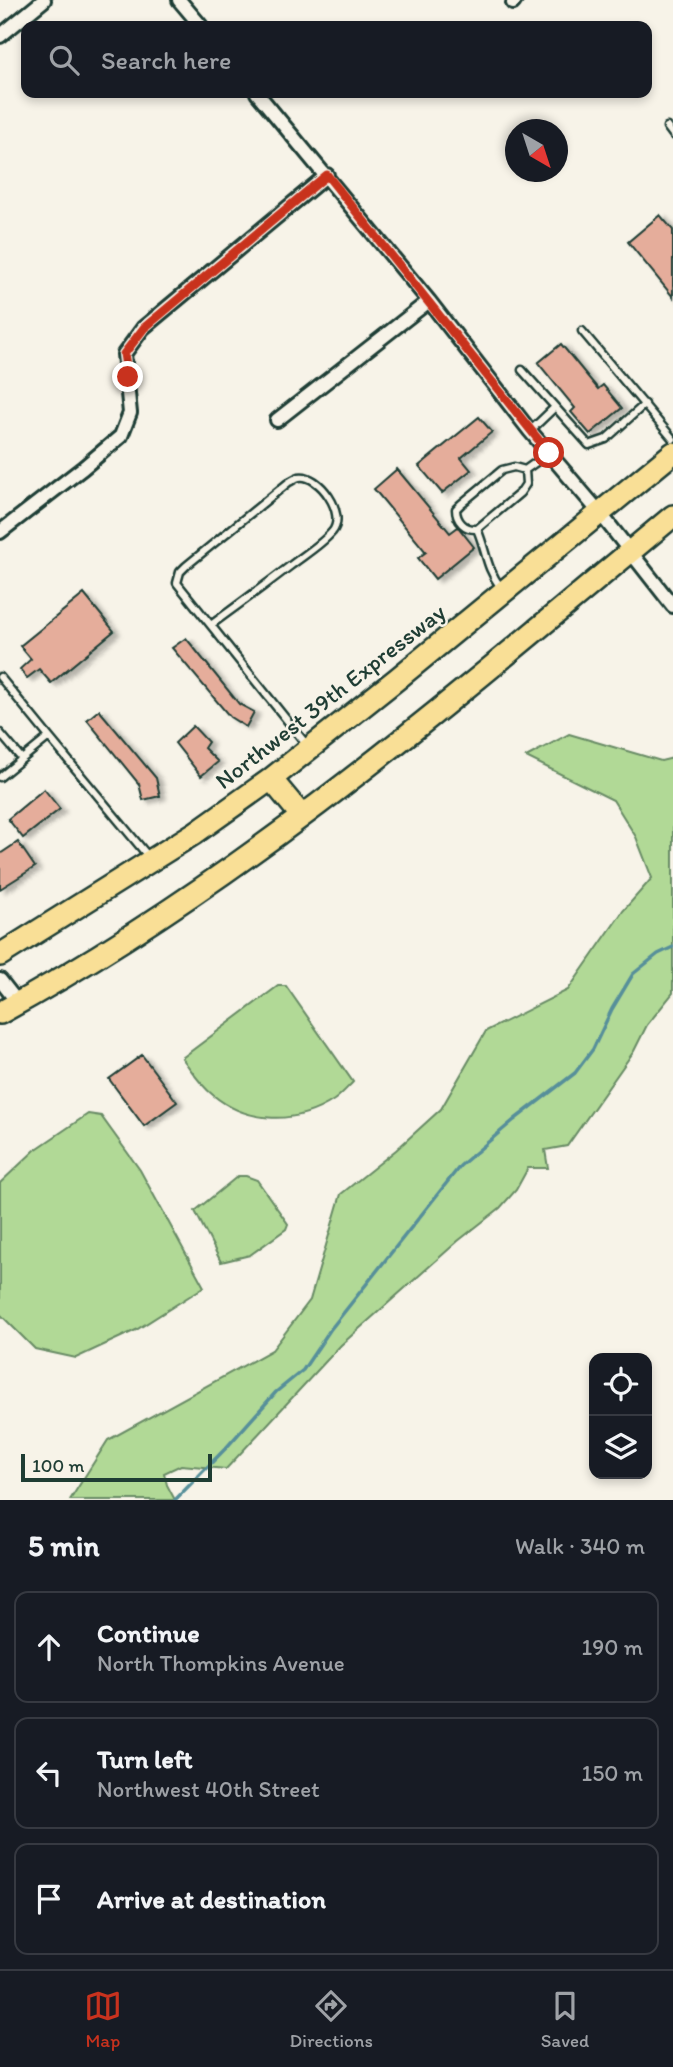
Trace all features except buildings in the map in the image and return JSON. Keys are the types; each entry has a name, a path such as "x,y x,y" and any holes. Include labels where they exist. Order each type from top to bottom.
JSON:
{"highway":[{"name":"Northwest 39th Expressway","path":"0,955 152,861 271,779 673,453"},
{"path":"9,1008 155,918 302,816 421,724 673,516"},
{"path":"271,779 302,816"}],"street":[{"path":"0,36 44,0"},
{"path":"179,0 197,21"},
{"path":"261,98 327,175 673,606"},
{"path":"0,532 121,436 130,413 124,354 144,328 327,175"},
{"path":"277,420 429,301"},
{"path":"0,980 9,1008"}],"lane":[{"path":"667,127 673,135"},
{"path":"582,331 673,439"},
{"path":"522,370 589,445 606,439 645,404"},
{"path":"530,431 555,407"},
{"path":"526,470 549,453"},
{"path":"514,467 526,470 526,484 520,493 477,529 469,530 464,527 456,516 456,509 502,470 514,467"},
{"path":"211,625 334,530 338,516 336,508 323,490 307,478 299,477 289,482 186,566 180,572 177,583 310,749"},
{"path":"477,529 484,547 485,560 504,592"},
{"path":"0,677 152,861"},
{"path":"0,733 22,759"},
{"path":"1,775 49,737"}],"green space":[{"path":"569,734 661,761 673,758 673,993 647,1025 634,1051 567,1146 545,1150 548,1168 528,1168 516,1190 500,1208 458,1241 341,1345 226,1469 181,1465 164,1473 175,1500 70,1500 108,1440 272,1350 310,1300 341,1194 441,1109 486,1031 568,990 623,911 652,878 636,837 613,800 526,757"},
{"path":"278,986 286,986 353,1082 337,1098 319,1108 304,1114 272,1118 241,1112 227,1105 204,1087 182,1058"},
{"path":"88,1114 101,1116 140,1170 204,1287 136,1330 76,1358 35,1349 0,1314 0,1183 35,1150"},
{"path":"238,1176 257,1180 288,1224 286,1229 250,1255 221,1262 195,1211"}],"waterway":[{"path":"175,1500 276,1392 303,1370 330,1330 460,1166 575,1073 593,1049 633,974 658,954 673,947"}],"route":[{"path":"128,377 124,354 144,328 327,175 549,453"}]}
